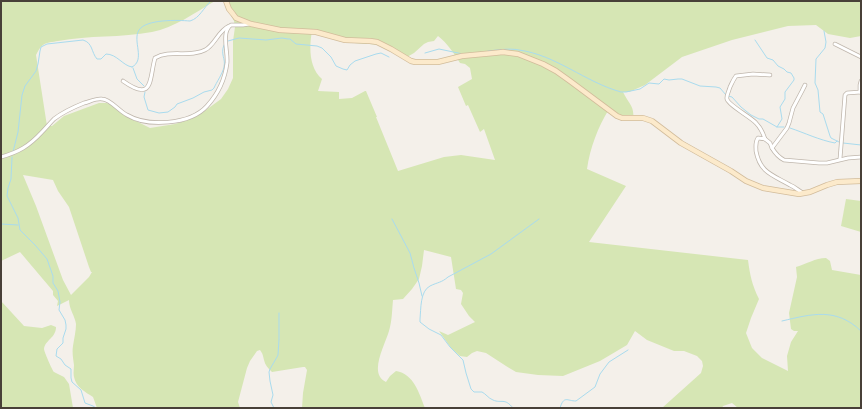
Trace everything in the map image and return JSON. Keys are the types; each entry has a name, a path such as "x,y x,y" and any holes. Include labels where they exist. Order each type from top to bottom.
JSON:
{"street":[{"path":"226,1 229,9 236,18 251,24 280,30 316,32 345,40 377,42 392,48 411,61 415,62 438,62 462,56 494,52 525,56 556,71 617,116 622,118 643,118 652,121 676,140 751,183 770,190 793,194 810,192 837,182 861,181"},
{"path":"124,81 137,89 143,90 148,88 155,58 159,55 197,53 204,51 209,48 221,31 231,25 251,24"},
{"path":"1,157 13,154 22,149 38,137 54,119 64,112 101,98 110,102 128,116 142,121 155,123 176,121 193,116 206,107 218,91 223,81 226,73 228,55 226,34 231,25"},
{"path":"835,44 861,57"},
{"path":"765,139 763,132 757,123 731,105 727,99 732,81 736,76 753,74 770,75"},
{"path":"840,159 845,95 847,93 860,92 861,81"},
{"path":"772,148 787,128 793,108 802,92 804,84"},
{"path":"803,193 790,184 775,178 765,170 757,155 756,140 758,138 765,139 770,143 777,155 784,160 827,163 840,159 861,157"}],"green space":[{"path":"1,1 215,1 185,19 160,30 140,34 81,38 50,42 39,49 36,55 47,126 52,126 64,116 99,103 106,103 111,104 134,120 150,128 175,124 193,118 221,99 228,89 233,78 233,41 235,27 234,21 225,1 861,1 861,36 850,38 828,34 816,25 788,26 732,40 682,57 645,85 629,92 623,92 632,108 633,119 627,119 609,109 595,138 587,169 626,186 589,242 748,260 752,280 759,299 746,333 752,348 762,358 788,371 787,356 791,342 798,331 791,329 789,313 797,277 796,267 815,260 826,258 830,261 832,270 861,275 861,408 738,408 732,403 723,406 722,408 662,408 701,373 703,366 702,361 697,356 684,351 674,351 647,340 635,331 627,345 600,361 563,376 516,372 486,353 477,351 467,357 460,356 451,348 439,331 448,335 475,322 461,304 463,293 461,290 456,289 451,257 424,250 419,279 403,299 393,300 390,327 379,359 378,373 386,382 396,371 407,376 415,385 425,408 302,408 307,370 305,367 272,372 264,362 260,350 257,351 247,368 238,402 240,408 97,408 93,397 84,391 75,381 73,351 76,324 69,300 57,306 58,301 53,295 53,291 20,252 1,261","holes":["312,31 354,43 383,45 407,57 424,44 434,41 438,36 448,45 460,63 465,64 470,68 472,79 458,87 480,132 484,129 495,160 461,155 444,157 398,171 366,91 352,98 339,99 339,92 318,91 322,79 312,63 310,50","23,175 53,180 58,191 69,207 92,272 71,295 63,280"]},
{"path":"846,199 861,201 861,232 841,226"},
{"path":"1,301 24,326 42,328 51,325 56,327 56,331 46,343 44,349 54,372 64,377 69,384 73,408 1,408"}],"waterway":[{"path":"132,67 138,60 137,34 143,26 163,21 193,20 211,1"},
{"path":"824,31 826,42 825,48 816,59 815,83 818,90 820,112 823,114 831,138 839,142"},
{"path":"228,41 239,38 266,40 282,38 290,39 296,44 317,46 322,48 331,57 336,66 347,70 355,61 376,54 381,53 389,57"},
{"path":"13,152 18,132 22,95 25,86 36,71 41,47 47,44 83,40 89,43 97,59 101,59 106,54 113,56 126,65 132,67"},
{"path":"755,40 767,58 773,60 778,66 791,73 794,78 785,92 785,99 780,107 782,119 777,127"},
{"path":"145,92 144,97 148,110 159,113 168,112 177,104 212,90 223,69 224,45"},
{"path":"425,53 439,49 463,54"},
{"path":"488,51 511,49 533,53 558,63 608,88 621,92 640,89 649,83 659,84 664,79 682,79 700,86 720,88 726,95"},
{"path":"133,68 137,79 144,86"},
{"path":"728,96 732,97 751,115 759,119 763,119 777,127 784,127"},
{"path":"790,128 829,142 835,143 837,141"},
{"path":"843,143 861,145"},
{"path":"12,157 11,179 7,196 18,218 20,230 47,259 53,276 53,283 58,291 60,302 59,310 65,320 66,329 63,343 57,349 56,356 71,369 72,382 81,390 85,403 96,408"},
{"path":"392,219 410,253 422,296"},
{"path":"513,408 505,402 493,400 482,392 474,392 471,389 463,360 441,335 429,329 420,322 422,301 424,292 427,288 491,254 539,219"},
{"path":"1,224 18,225"},
{"path":"274,408 271,402 273,395 269,372 278,355 279,313"},
{"path":"782,321 803,316 823,314 833,315 852,323 861,331"},
{"path":"560,408 564,400 576,401 595,387 600,374 609,362 628,350"}]}
